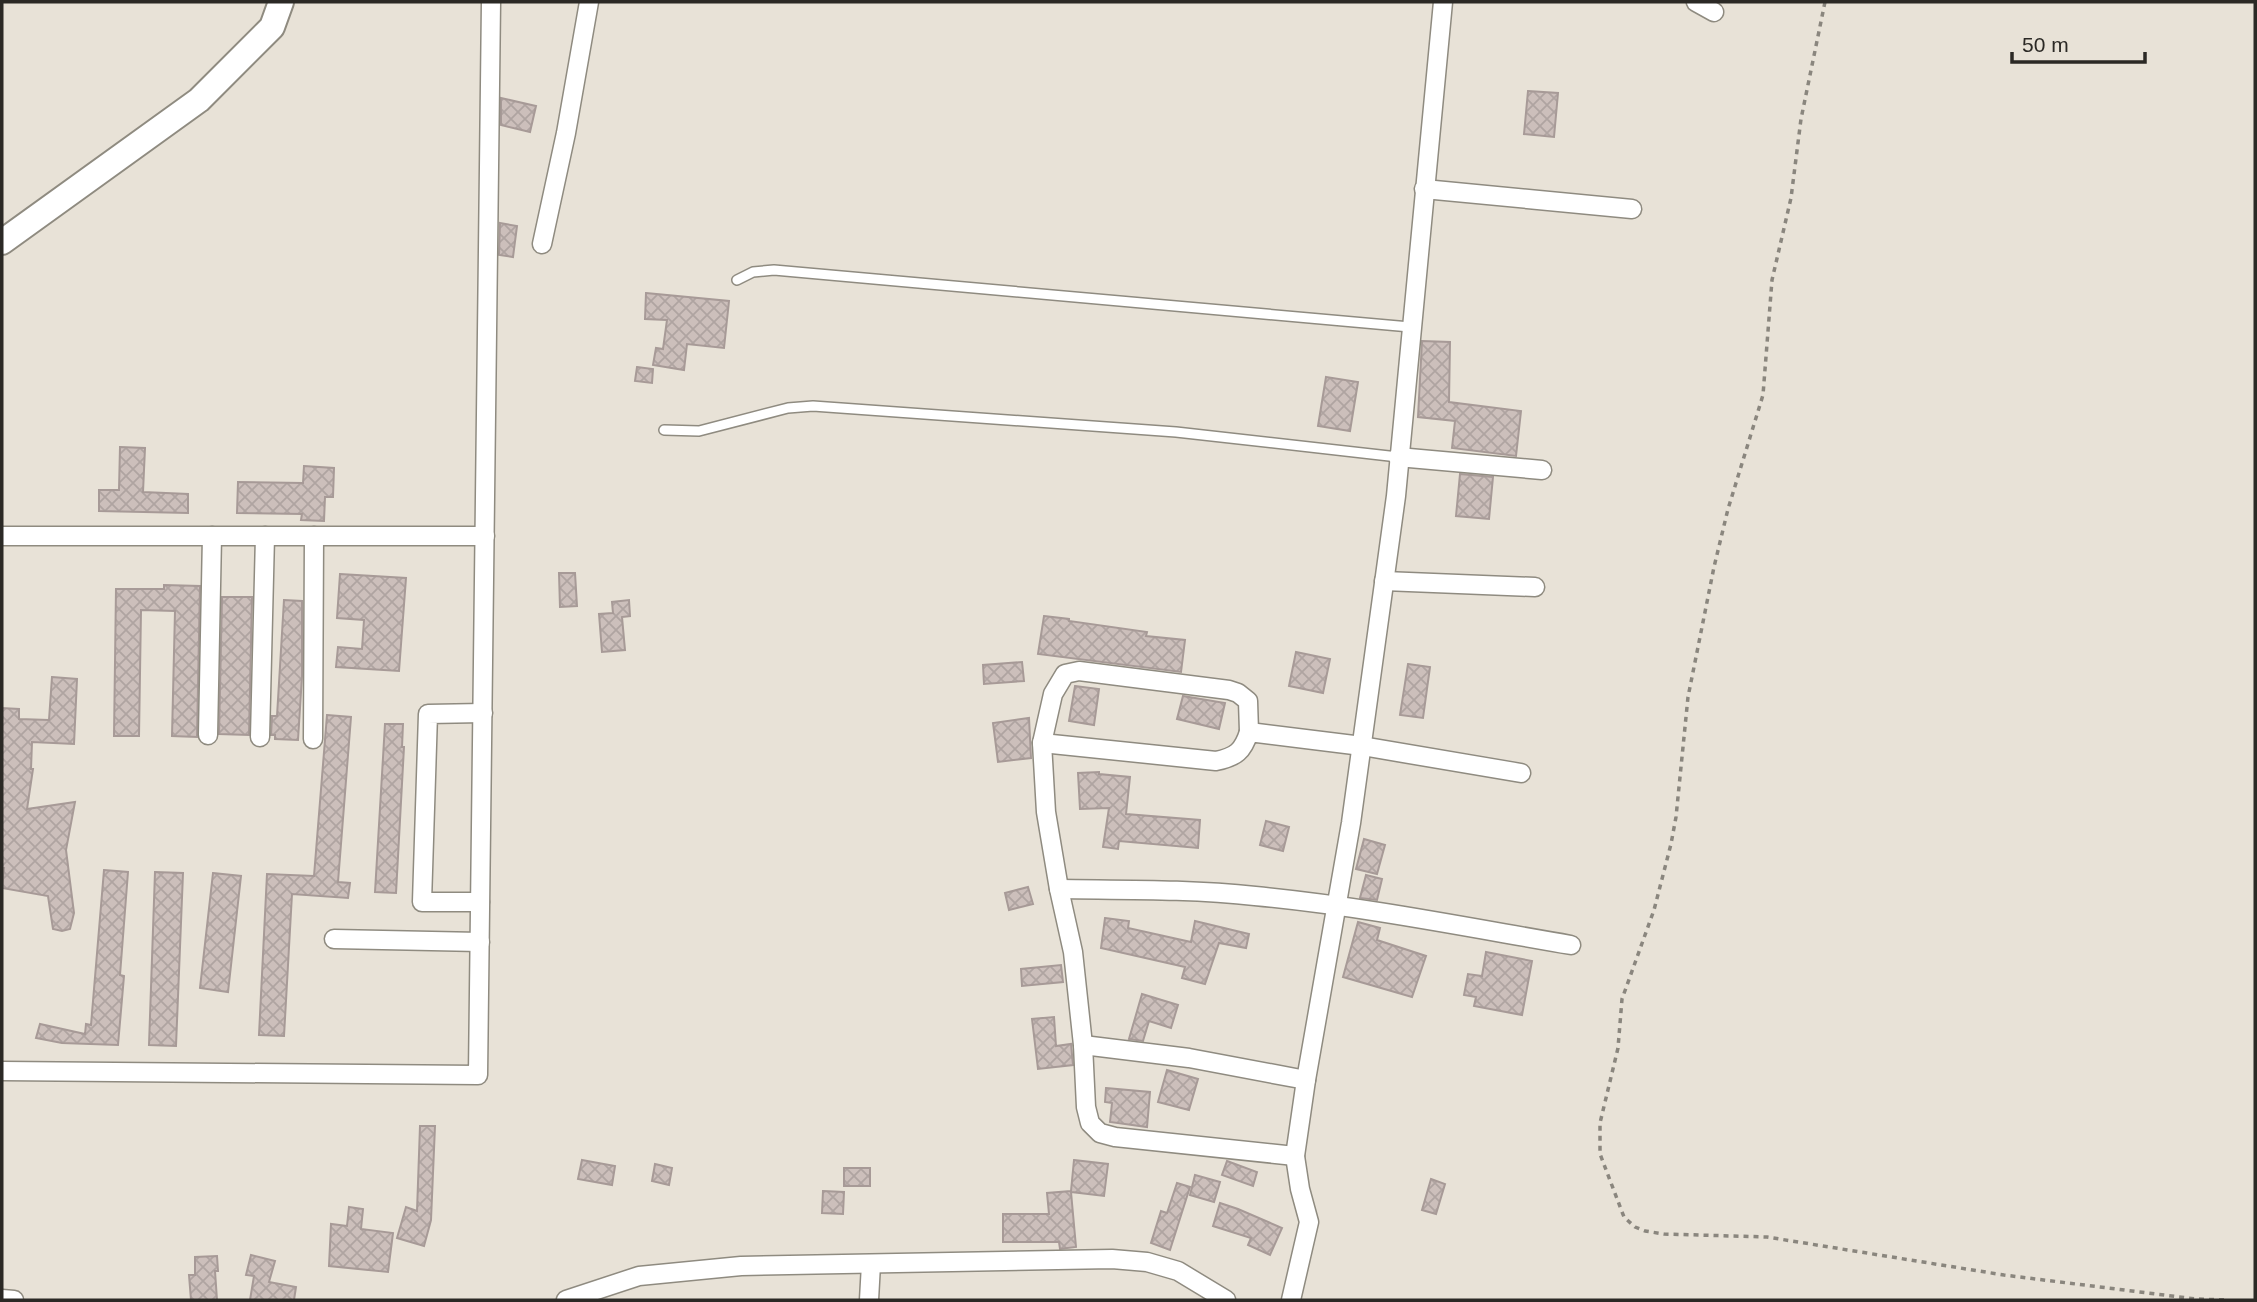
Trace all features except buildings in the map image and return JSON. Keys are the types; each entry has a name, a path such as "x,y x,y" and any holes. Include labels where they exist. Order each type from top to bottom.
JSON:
{"main road":[{"path":"2,242 13,224 200,100 272,27 281,2"}],"street":[{"path":"2,1070 478,1075 491,2"},
{"path":"542,244 566,133 589,2"},
{"path":"1291,1300 1309,1222 1300,1189 1296,1156 1306,1080 1362,746 1396,496 1443,2"},
{"path":"1696,2 1714,12"},
{"path":"1424,189 1632,209"},
{"path":"1398,457 1542,470"},
{"path":"208,735 212,536"},
{"path":"260,737 265,536"},
{"path":"313,739 314,536"},
{"path":"2,537 485,536"},
{"path":"1384,581 1535,587"},
{"path":"1042,743 1216,761 1231,758 1245,746 1249,732 1248,701 1229,690 1079,671 1065,674 1053,694 1042,743 1046,812 1073,952 1083,1045 1086,1107 1090,1122 1100,1133 1115,1137 1296,1156"},
{"path":"480,902 422,902 428,714 483,713"},
{"path":"1249,732 1362,746 1521,773"},
{"path":"1059,889 1208,892 1336,905 1571,945"},
{"path":"334,939 480,942"},
{"path":"1083,1045 1189,1058 1306,1080"},
{"path":"566,1300 639,1276 741,1266 1112,1259 1147,1262 1178,1271 1226,1300"},
{"path":"869,1300 871,1264"},
{"path":"2,1298 13,1300"}],"lane":[{"path":"737,280 753,272 774,270 1410,327"},
{"path":"664,430 699,431 788,408 813,406 1177,432 1398,457"}],"path":[{"path":"1825,2 1801,119 1791,198 1772,280 1763,395 1728,509 1714,567 1688,697 1671,844 1654,910 1622,999 1618,1048 1600,1123 1600,1154 1604,1169 1624,1217 1635,1227 1646,1231 1664,1234 1767,1237 2004,1275 2196,1299 2228,1300"}]}
